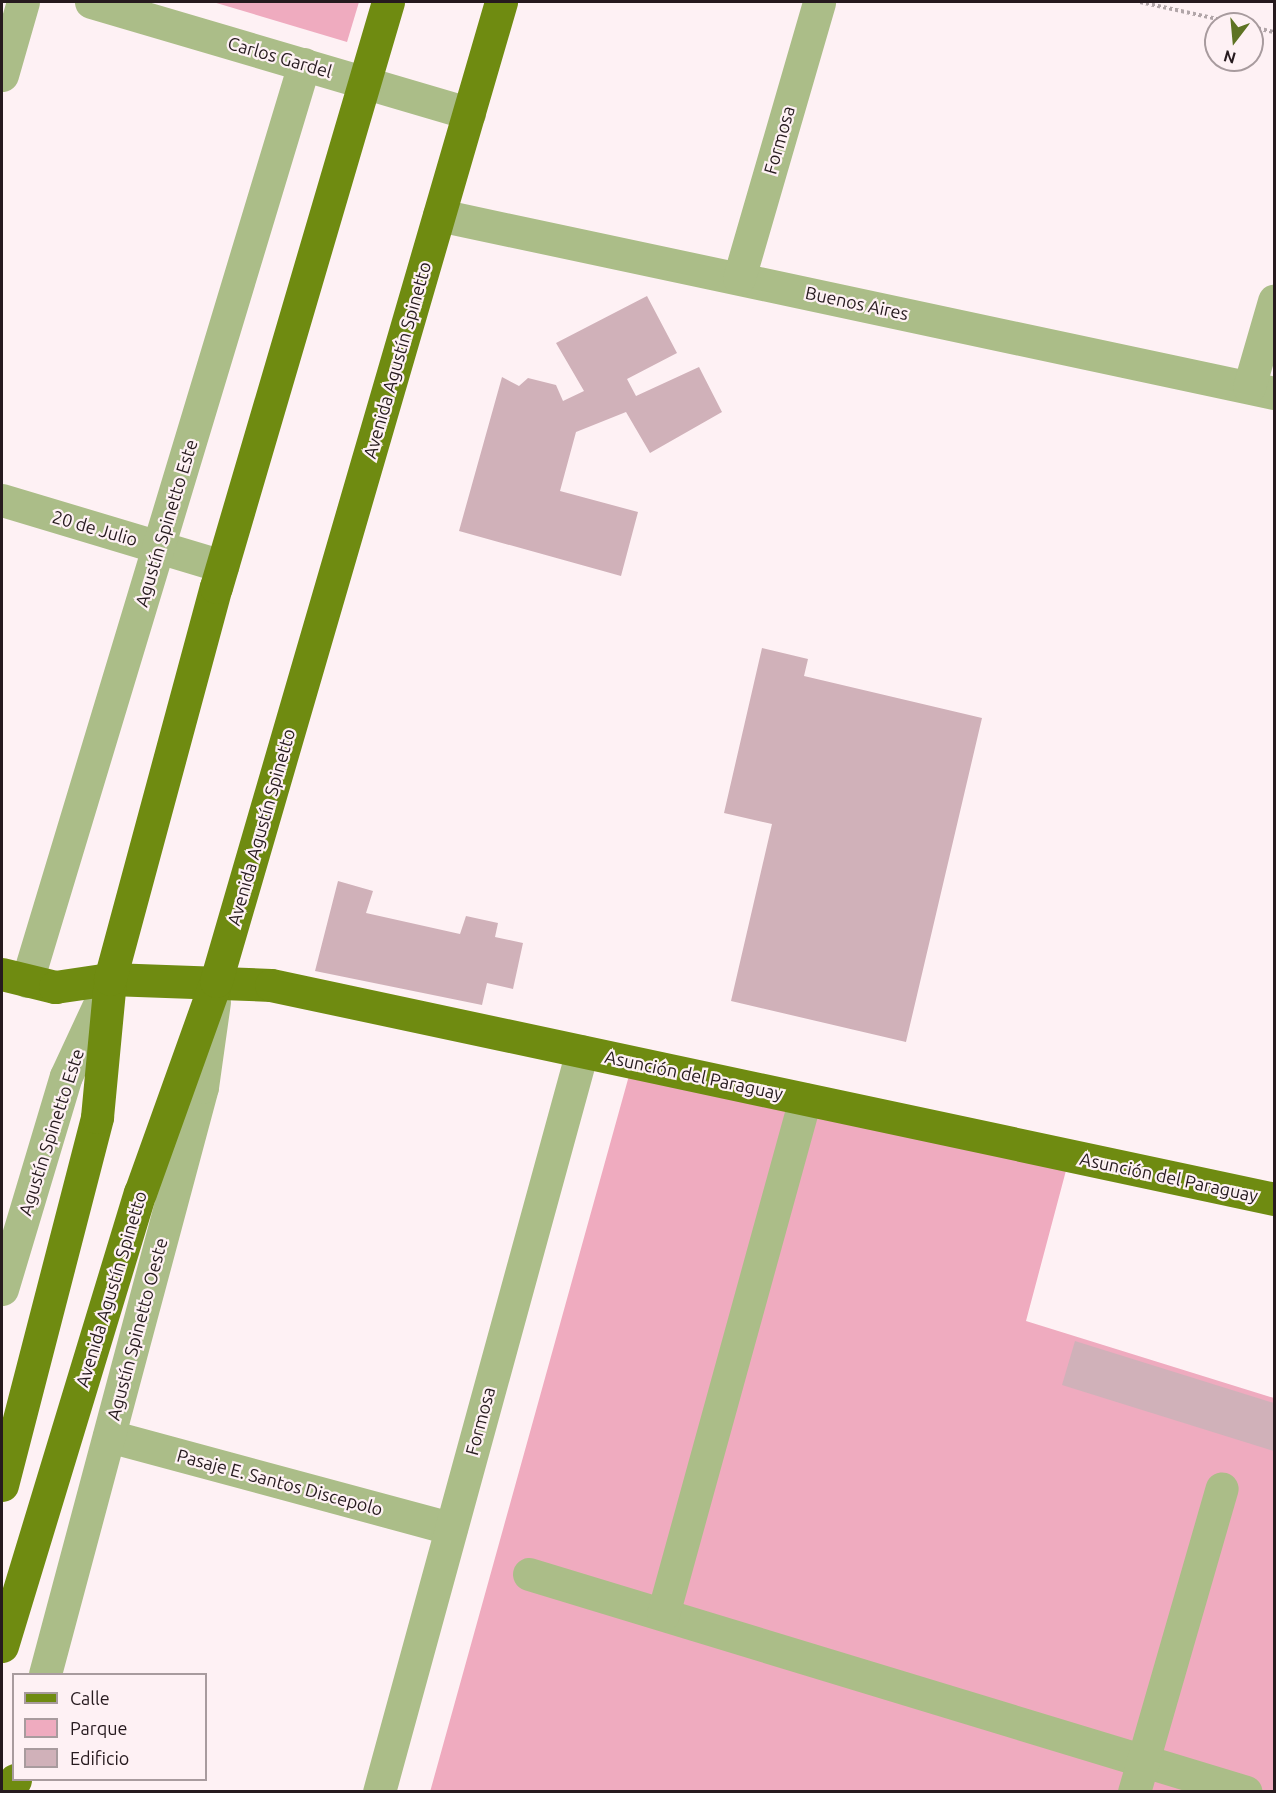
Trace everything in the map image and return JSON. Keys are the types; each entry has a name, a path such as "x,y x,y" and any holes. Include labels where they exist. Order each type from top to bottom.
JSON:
{"main road":[{"path":"2,1485 97,1117 110,979 222,566 388,2"},
{"name":"Avenida Agustín Spinetto","path":"2,1646 140,1193 216,981 501,2"},
{"name":"Asunción del Paraguay","path":"14,978 62,987 110,979 216,981 271,985 1275,1199"}],"street":[{"path":"2,75 23,2"},
{"name":"Carlos Gardel","path":"91,2 469,113"},
{"name":"Formosa","path":"739,278 819,2"},
{"name":"Agustín Spinetto Este","path":"14,978 159,547 304,64"},
{"name":"Buenos Aires","path":"439,214 1262,390"},
{"path":"1262,390 1275,301"},
{"name":"20 de Julio","path":"2,500 222,566"},
{"name":"Agustín Spinetto Este","path":"2,1289 66,1076 110,979"},
{"name":"Agustín Spinetto Oeste","path":"45,1673 202,1086 216,981"},
{"name":"Formosa","path":"379,1791 582,1051"},
{"path":"663,1614 805,1099"},
{"name":"Pasaje E. Santos Discepolo","path":"108,1436 451,1528"},
{"path":"1134,1791 1222,1488"},
{"path":"529,1574 1246,1791"}],"path":[{"path":"1140,2 1204,16"}],"green space":[{"path":"213,2 359,2 347,42"},
{"path":"630,1072 1068,1163 1026,1321 1274,1398 1274,1791 430,1792"}],"building":[{"path":"647,296 677,353 627,379 636,396 699,367 722,412 650,453 626,412 576,432 560,491 638,512 621,576 459,531 502,377 519,386 528,378 556,385 563,401 584,391 556,343"},
{"path":"762,648 808,659 804,676 982,718 906,1042 731,1001 772,824 724,813"},
{"path":"338,881 373,891 366,913 460,934 466,916 498,923 495,937 523,943 513,989 487,983 482,1005 315,971"},
{"path":"1075,1341 1274,1403 1274,1451 1062,1385"}]}
